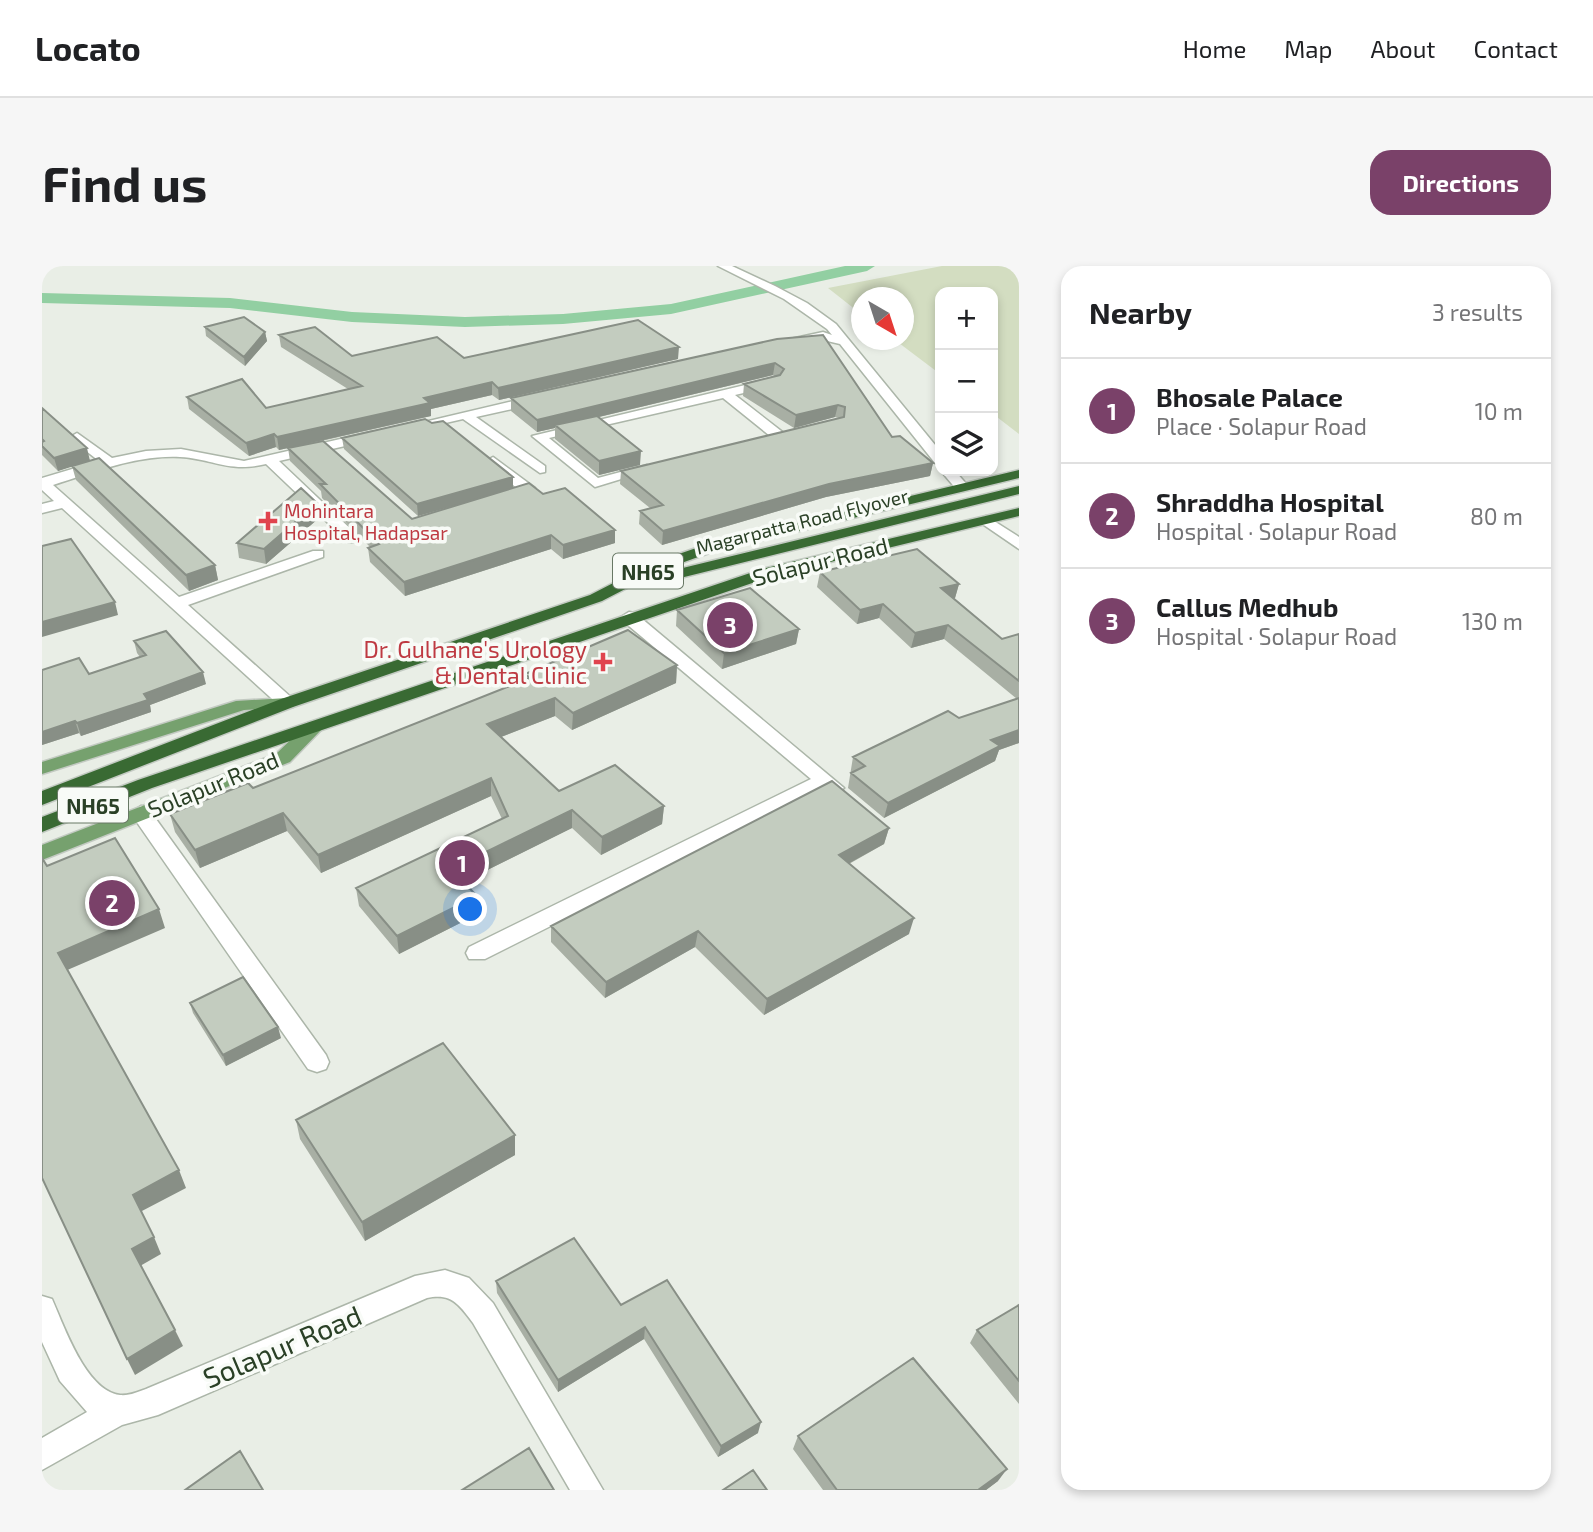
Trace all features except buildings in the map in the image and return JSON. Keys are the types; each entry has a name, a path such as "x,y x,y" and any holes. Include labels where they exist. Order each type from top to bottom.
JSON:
{"highway":[{"name":"Solapur Road","path":"287,703 596,598 656,567 707,550 1019,474"},
{"name":"Magarpatta Road Flyover","path":"596,598 767,550 1013,491"},
{"name":"Solapur Road","path":"316,727 629,617 768,572 1019,512"},
{"name":"NH65","path":"42,798 287,703"},
{"name":"NH65","path":"42,825 145,784 316,727"}],"main road":[{"name":"Solapur Road","path":"42,768 242,705 287,703"},
{"name":"Solapur Road","path":"42,853 284,758 316,727"}],"street":[{"path":"723,266 761,283 832,326 935,454"},
{"path":"769,345 809,336 844,341"},
{"path":"637,452 662,466 595,483 539,436 774,382"},
{"path":"655,393 671,406"},
{"path":"725,393 780,437"},
{"path":"273,464 336,456 467,415 555,396"},
{"path":"467,415 540,469"},
{"path":"600,422 618,437"},
{"path":"287,703 43,483 164,452 184,453 226,465 273,464 336,456 447,425 457,433"},
{"path":"77,438 111,464"},
{"path":"478,450 530,491 504,499"},
{"path":"273,464 353,539"},
{"path":"952,476 961,487"},
{"path":"42,509 63,503"},
{"path":"986,520 1019,544"},
{"path":"176,604 318,554"},
{"path":"629,617 852,803"},
{"path":"477,953 825,780"},
{"path":"141,813 317,1062"},
{"name":"Solapur Road","path":"42,1455 120,1410 147,1404 425,1285 444,1280 465,1290 483,1313 587,1490"},
{"path":"42,1309 67,1362 89,1396 120,1410"}],"green space":[{"path":"942,266 1019,266 1019,434 998,418 998,287 935,287 935,370 908,350 914,350 914,287 851,287 851,306 828,288"}],"waterway":[{"path":"42,298 230,303 352,317 465,322 563,319 671,309 867,266"}],"place":[{"name":"Mohintara Hospital, Hadapsar","path":"268,521"},
{"name":"Callus Medhub","path":"730,625"},
{"name":"Dr. Gulhane's Urology & Dental Clinic","path":"603,662"},
{"name":"Bhosale Palace","path":"462,863"},
{"name":"Shraddha Hospital","path":"112,903"}]}
